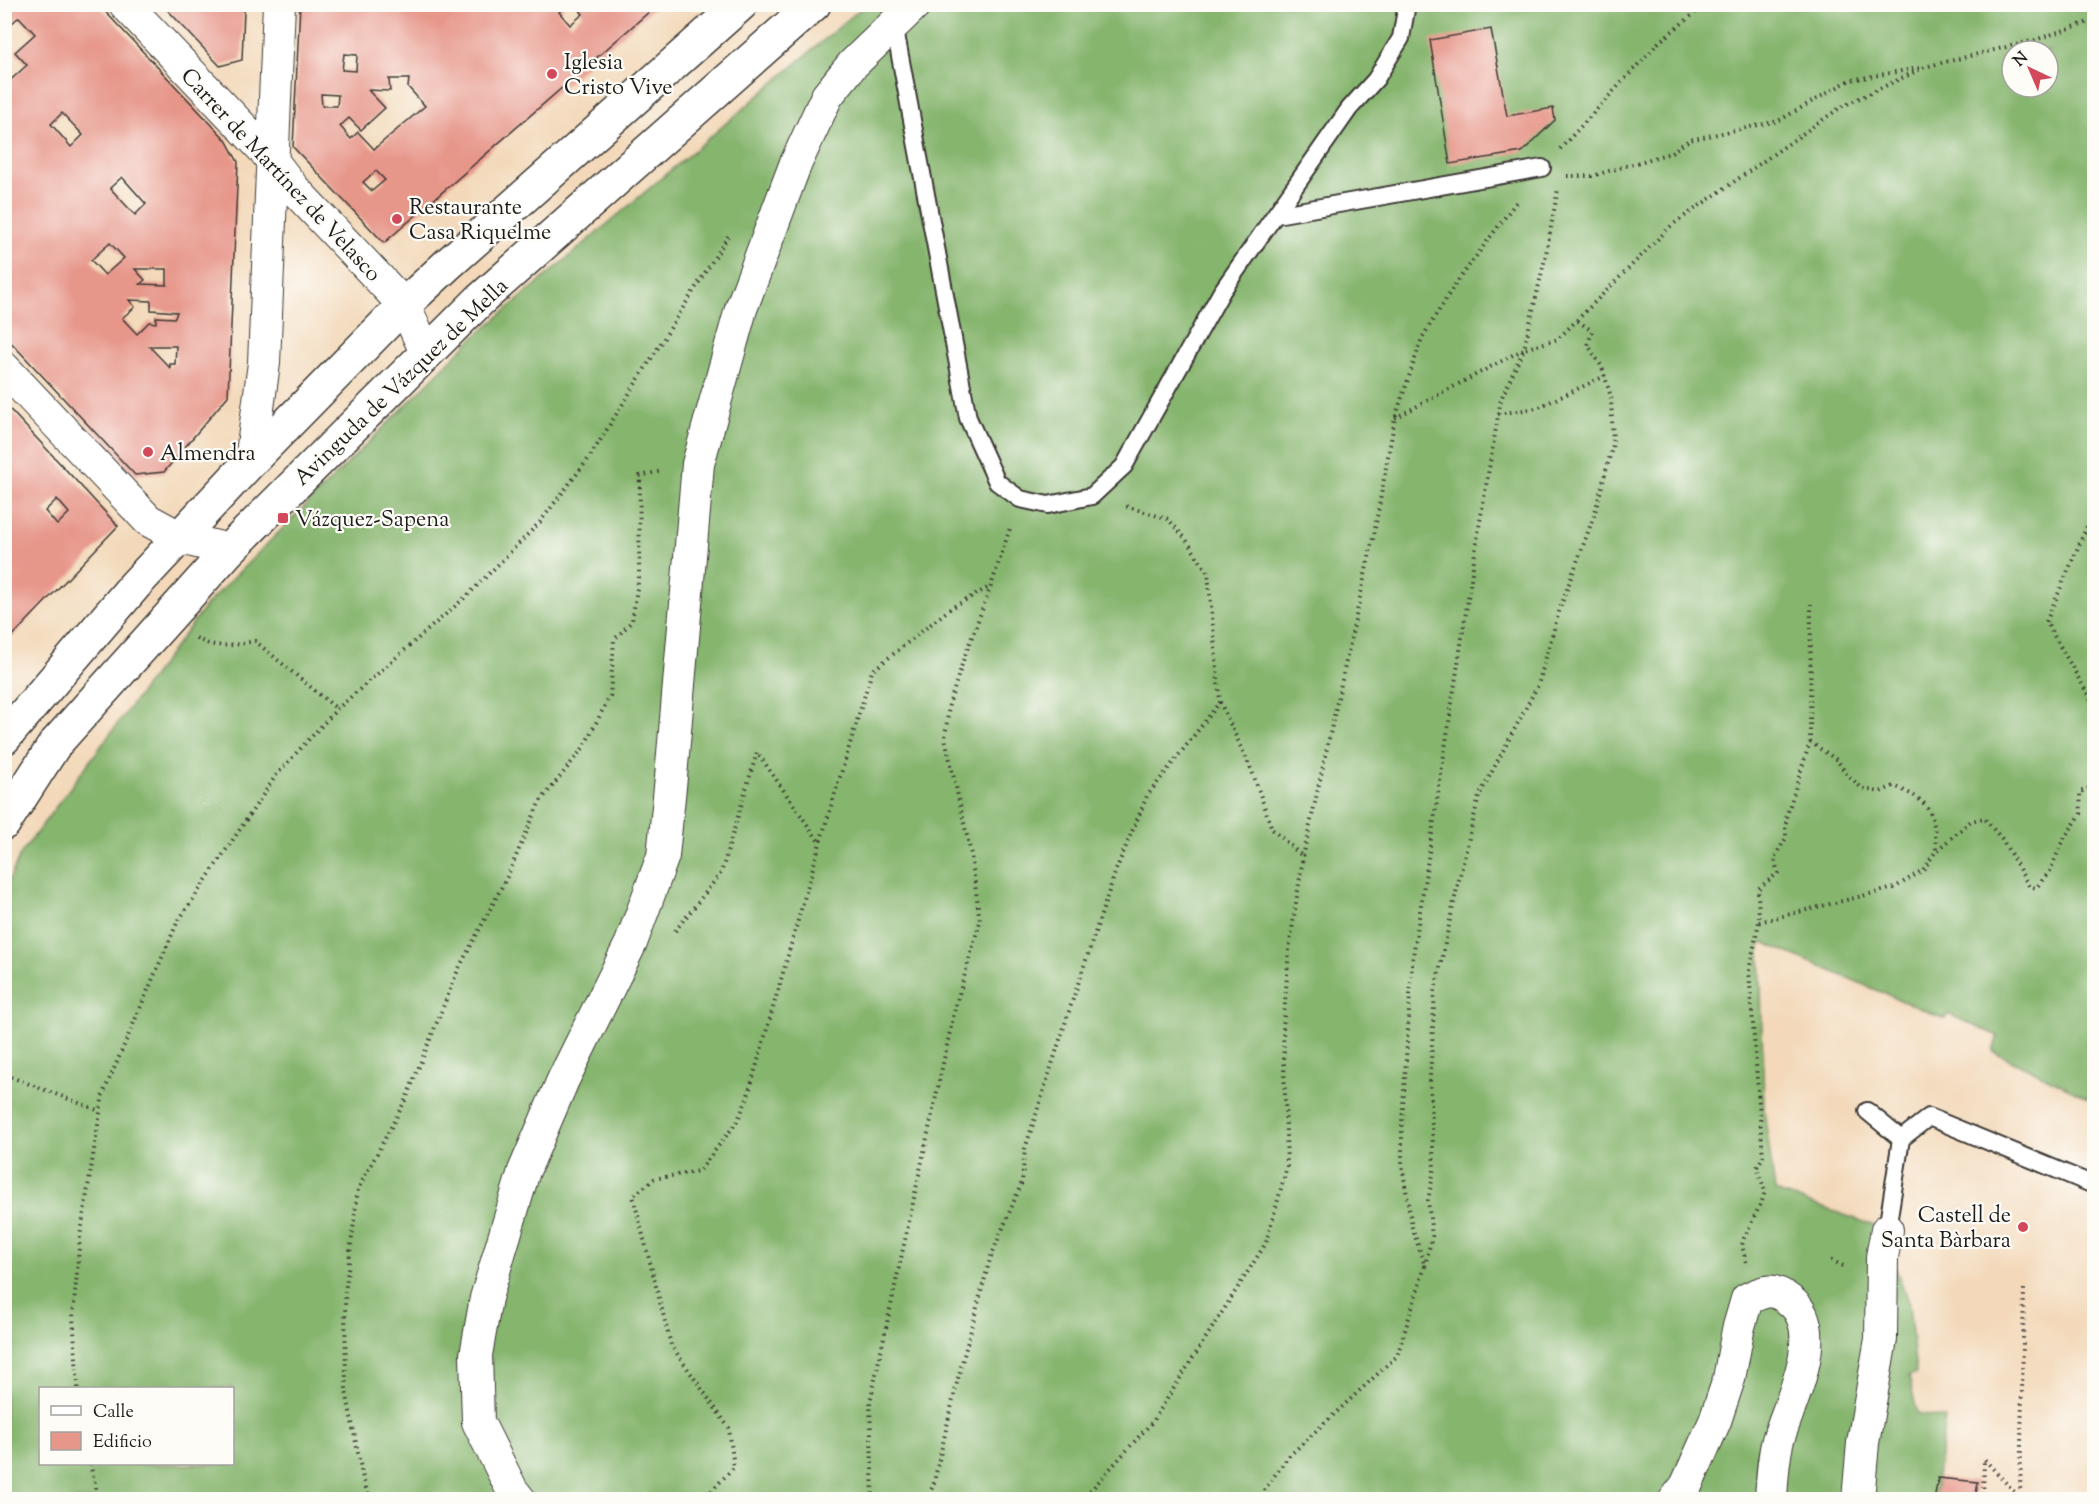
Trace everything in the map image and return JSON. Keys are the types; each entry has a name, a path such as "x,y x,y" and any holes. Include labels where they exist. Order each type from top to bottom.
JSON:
{"main road":[{"name":"Avinguda de Vázquez de Mella","path":"6,732 135,585 251,461 404,305 741,4"},
{"name":"Avinguda de Vázquez de Mella","path":"4,823 55,744 229,550 480,300 814,4"}],"street":[{"name":"Carrer de Martínez de Velasco","path":"125,4 272,161 294,189 404,305 426,352"},
{"path":"251,461 264,363 279,4"},
{"path":"520,1500 512,1490 478,1422 476,1355 486,1299 524,1171 564,1080 631,943 663,856 698,464 741,309 795,165 827,96 852,66 904,14"},
{"path":"4,368 148,520 181,538 229,550"},
{"path":"1858,1500 1863,1443 1881,1339 1882,1257 1887,1230"},
{"path":"1675,1500 1686,1486 1715,1420 1729,1378 1738,1330 1747,1299 1766,1290 1781,1294 1797,1305 1806,1323 1805,1361 1778,1442 1771,1500"}],"lane":[{"path":"904,14 968,418 997,482 1020,498 1048,505 1092,495 1124,466 1222,291 1349,110 1376,79 1401,38 1407,4"},
{"path":"1276,216 1542,168"},
{"path":"1867,1112 1901,1139"},
{"path":"1887,1230 1901,1139 1929,1117 2094,1185"}],"path":[{"path":"1082,1500 1153,1421 1266,1243 1287,1167 1283,1029 1289,949 1303,857 1374,534 1395,418 1422,338 1454,286 1542,168 1659,42 1706,4"},
{"path":"1542,168 1564,176 1592,176 1670,153 1689,140 1778,121 1850,80 1925,67 2035,40 2094,20"},
{"path":"1395,418 1524,349 1558,339 1672,225 1841,106 1925,67"},
{"path":"1425,1266 1412,1227 1402,1165 1402,1123 1412,963 1498,414 1501,399 1524,349 1559,191 1542,168"},
{"path":"78,1387 73,1317 80,1237 103,1094 177,923 277,774 337,709 469,594 540,522 589,458 731,231"},
{"path":"1257,1500 1288,1457 1397,1356 1425,1266 1432,1236 1428,1200 1434,1170 1430,1079 1435,990 1479,796 1538,685 1560,608 1594,516 1613,444 1611,397 1602,368 1587,345 1592,331 1578,321"},
{"path":"1498,414 1537,408 1605,376"},
{"path":"370,1500 363,1479 346,1391 345,1293 358,1188 406,1099 458,970 507,878 539,803 582,748 610,696 614,640 632,621 639,576 640,476 698,464"},
{"path":"1092,495 1168,519 1185,538 1208,573 1220,702 1252,771 1272,829 1303,857"},
{"path":"873,1500 870,1402 954,1008 980,922 970,854 945,738 949,705 963,657 991,586 1020,498"},
{"path":"2094,510 2046,622 2094,705"},
{"path":"703,1500 734,1467 729,1428 671,1344 633,1196 654,1179 699,1171 737,1122 747,1099 872,671 951,608 991,586"},
{"path":"1747,1299 1746,1261 1742,1245 1765,1191 1757,1167 1763,1157 1749,971 1759,922 1758,889 1778,873 1774,858 1786,838 1786,819 1810,742 1811,604"},
{"path":"191,635 207,645 226,647 255,642 337,709"},
{"path":"926,1500 933,1486 959,1374 990,1259 1022,1182 1025,1149 1116,870 1147,796 1220,702"},
{"path":"1810,742 1837,760 1848,776 1863,789 1880,792 1894,786 1925,803 1935,821 1936,851"},
{"path":"669,939 721,873 758,752 820,843"},
{"path":"1759,922 1894,888 1923,870 1936,851 1971,821 1984,818 2002,839 2029,886 2036,888 2050,871 2062,840 2081,814 2080,792 2094,786"},
{"path":"4,1067 11,1077 100,1110"},
{"path":"2021,1498 2024,1287"},
{"path":"1983,1500 1984,1459 2021,1498"},
{"path":"90,1465 99,1500"}],"green space":[{"path":"865,5 2094,5 2094,1101 1993,1051 1998,1036 1948,1014 1945,1019 1765,943 1760,945 1764,1109 1775,1191 1896,1233 1893,1261 1909,1305 1916,1373 1909,1376 1917,1413 1945,1418 1934,1499 5,1500 4,892 20,855 206,605 471,340"}],"building":[{"path":"4,4 98,4 226,140 238,162 228,396 164,472 135,475 4,335 4,143 12,135 4,127 4,86 27,65 15,52 35,34 19,17 4,30","holes":["62,113 83,135 71,147 51,124","122,177 146,204 135,215 110,188","110,243 124,258 105,275 91,260","135,269 167,269 167,285 140,284 145,280","129,300 151,301 151,310 177,312 175,318 156,317 156,323 149,322 137,334 122,318 135,307","149,346 176,346 175,364 170,364 170,368"]},
{"path":"162,4 239,4 244,10 242,60 220,66"},
{"path":"300,4 567,4 559,12 570,25 583,14 575,4 658,4 384,243 293,147","holes":["344,54 357,55 356,71 342,70","389,79 409,79 408,87 425,106 374,149 358,132 351,139 340,126 349,118 361,130 385,108 368,90 390,91","321,94 338,95 337,106 322,106","376,171 385,180 372,191 363,182"]},
{"path":"1491,29 1507,116 1553,108 1555,120 1522,152 1450,164 1430,40"},
{"path":"4,403 118,526 4,645","holes":["57,499 69,513 57,525 45,511"]},
{"path":"1938,1478 1978,1482 1975,1500 1934,1500"}],"place":[{"name":"Iglesia Cristo Vive","path":"552,74"},
{"name":"Restaurante Casa Riquelme","path":"397,219"},
{"name":"Almendra","path":"148,452"},
{"name":"Vázquez-Sapena","path":"283,518"},
{"name":"Castell de Santa Bàrbara","path":"2023,1227"}]}
